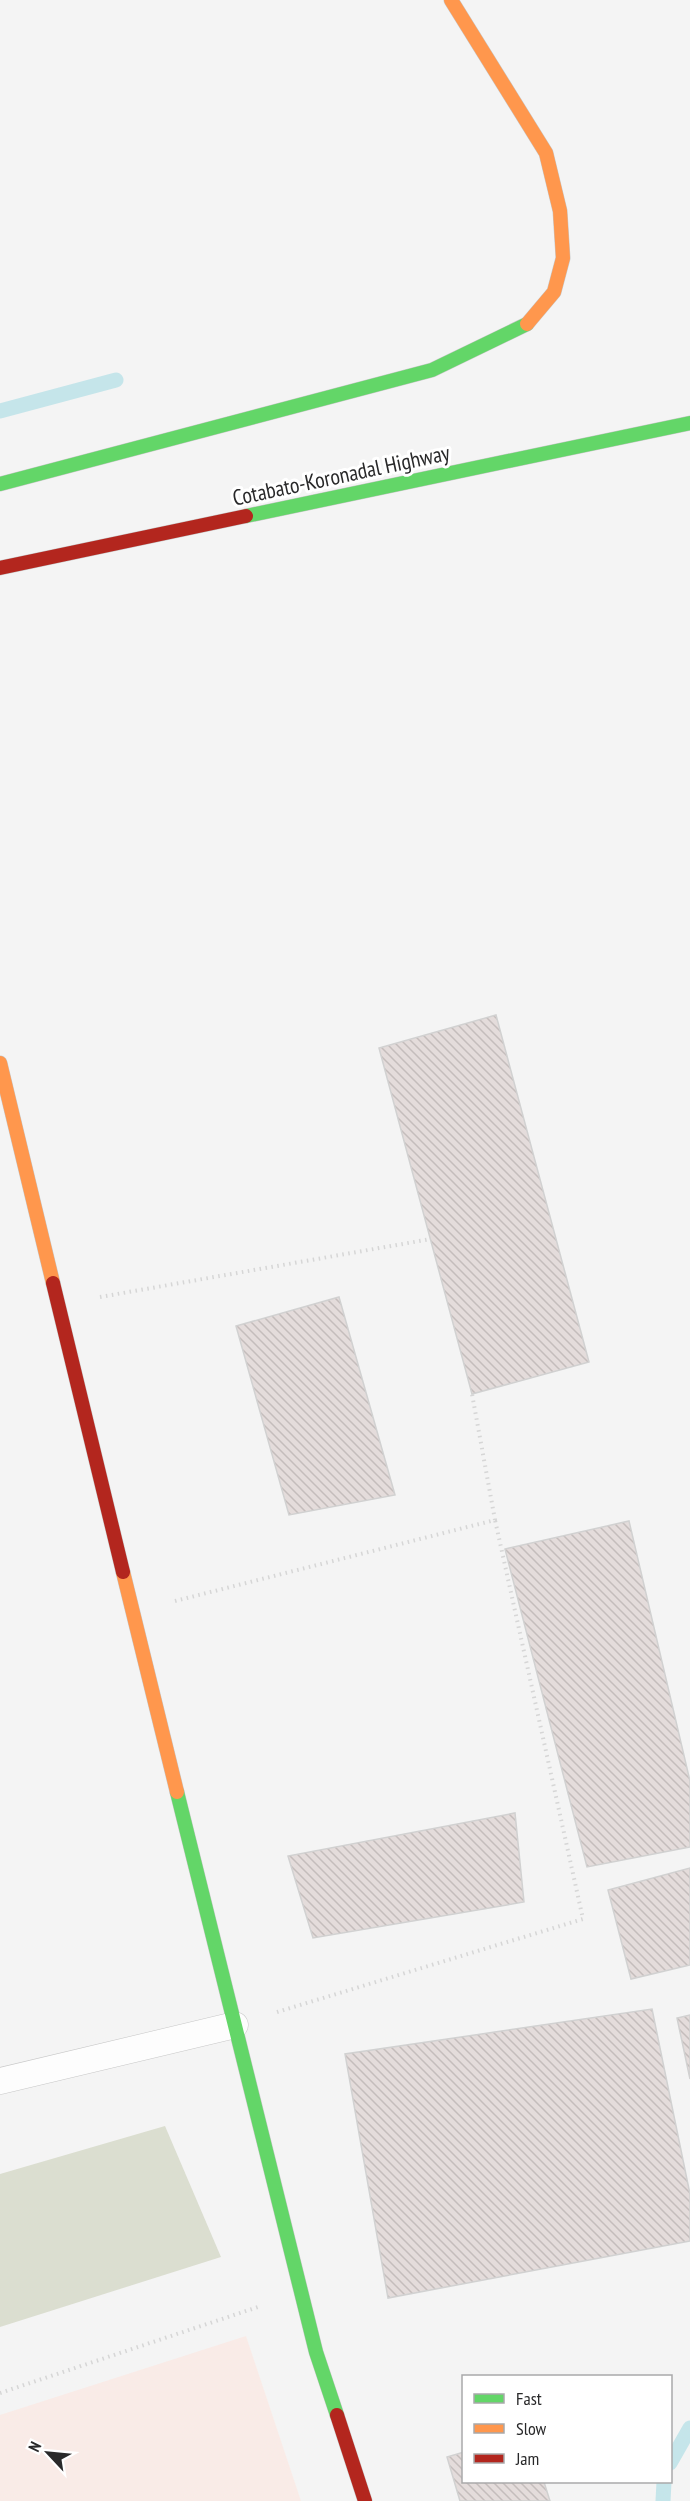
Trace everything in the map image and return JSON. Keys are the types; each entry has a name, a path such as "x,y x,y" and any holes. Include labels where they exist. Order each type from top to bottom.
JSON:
{"main road":[{"path":"0,484 432,370 528,322 554,292 563,258 560,211 546,153 451,0"},
{"name":"Cotabato-Koronadal Highway","path":"0,568 685,424"},
{"path":"0,1063 316,2352 365,2501"}],"lane":[{"path":"0,2081 235,2025"}],"path":[{"path":"58,1304 431,1239"},
{"path":"235,2025 583,1918 495,1520 472,1394"},
{"path":"133,1612 495,1520"},
{"path":"0,2393 302,2293"}],"shaded area":[{"path":"165,2126 221,2257 0,2327 0,2174"},
{"path":"246,2336 301,2501 0,2501 0,2415"}],"building":[{"path":"496,1015 589,1362 472,1394 379,1048"},
{"path":"339,1297 395,1495 289,1515 236,1326"},
{"path":"629,1521 690,1781 690,1847 587,1867 505,1549"},
{"path":"515,1813 524,1902 313,1938 288,1856"},
{"path":"690,1868 690,1965 631,1979 608,1890"},
{"path":"652,2009 690,2194 690,2241 388,2298 345,2054"},
{"path":"690,2015 690,2079 677,2018"},
{"path":"462,2453 462,2483 544,2483 550,2501 460,2501 447,2457"}],"waterway":[{"path":"0,411 116,380"},
{"path":"672,2460 690,2428"},
{"path":"663,2501 664,2483"}],"traffic: fast":[{"path":"0,484 432,370 527,324"},
{"path":"246,516 690,423"},
{"path":"177,1792 316,2352 337,2415"}],"traffic: slow":[{"path":"451,0 546,153 560,211 563,258 554,292 527,324"},
{"path":"0,1063 53,1283"},
{"path":"123,1572 177,1792"}],"traffic: jam":[{"path":"0,568 246,516"},
{"path":"53,1283 123,1572"},
{"path":"337,2415 365,2501"}]}
